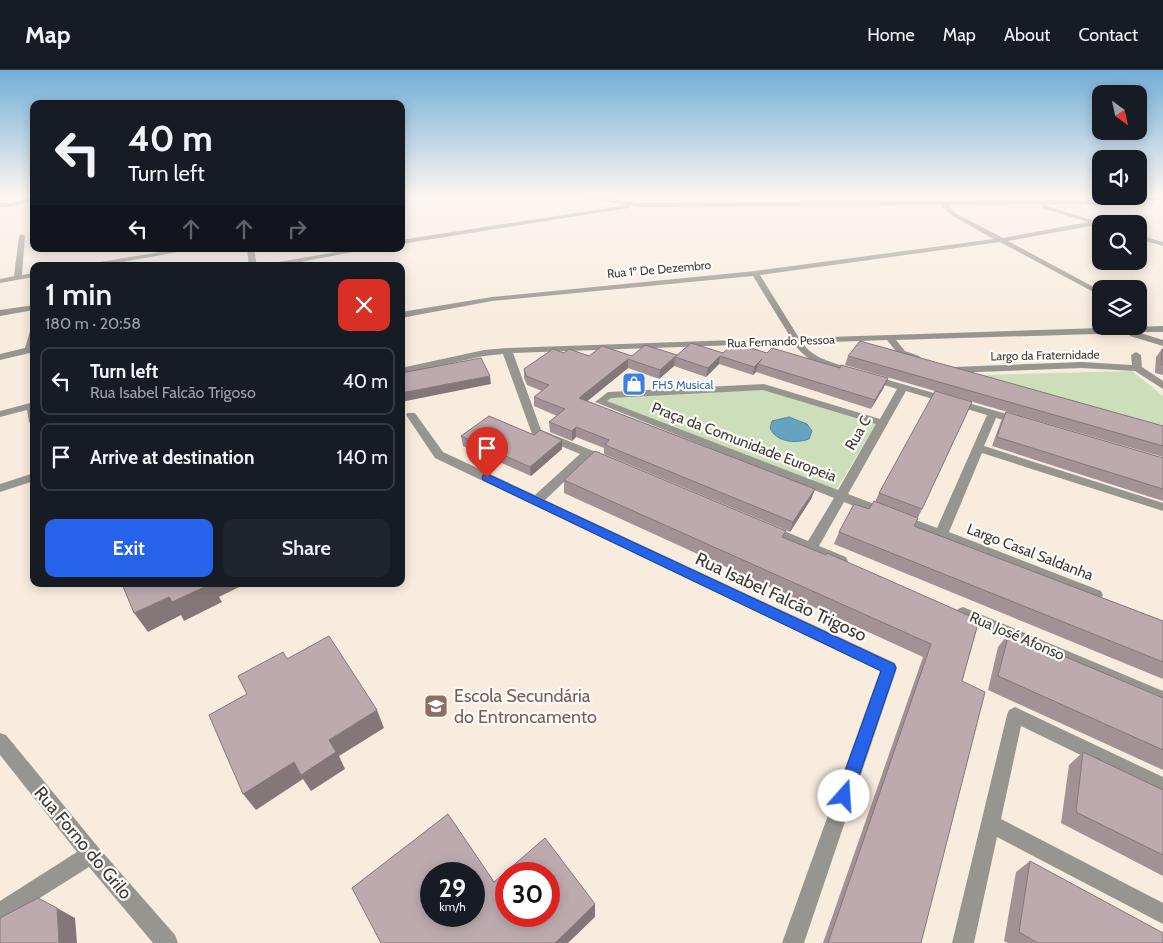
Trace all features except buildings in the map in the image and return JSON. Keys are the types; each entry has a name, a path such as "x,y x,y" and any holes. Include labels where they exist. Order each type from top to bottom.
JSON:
{"street":[{"path":"18,278 22,236"},
{"path":"405,241 438,236"},
{"path":"994,236 1092,289"},
{"name":"Rua 1º De Dezembro","path":"405,314 492,299 755,273 1029,236"},
{"path":"1147,239 1163,244"},
{"path":"112,262 173,252"},
{"path":"290,262 348,252"},
{"path":"755,273 803,351 813,358 852,372 1031,424"},
{"path":"0,281 30,276"},
{"path":"0,313 30,308"},
{"name":"Rua Fernando Pessoa","path":"405,370 506,351 1092,331"},
{"path":"1134,335 1163,343"},
{"path":"889,337 902,353 924,362"},
{"path":"0,357 30,350"},
{"path":"506,351 536,432 615,464"},
{"path":"1136,355 1137,368 1163,386"},
{"name":"Largo da Fraternidade","path":"982,378 949,369 1082,365 1137,368"},
{"name":"Praça da Comunidade Europeia","path":"841,496 600,402 608,395 764,387 883,423"},
{"name":"Rua C","path":"811,548 903,387"},
{"path":"0,414 30,406"},
{"name":"Largo Casal Saldanha","path":"941,535 993,413"},
{"name":"Rua Isabel Falcão Trigoso","path":"411,415 439,455 889,668 793,943"},
{"path":"978,448 1163,507"},
{"path":"536,501 588,453"},
{"path":"0,488 30,478"},
{"name":"Largo Casal Saldanha","path":"841,496 1108,600"},
{"path":"758,525 856,567"},
{"name":"Rua José Afonso","path":"946,606 1163,698"},
{"path":"963,943 1015,715 1163,786"},
{"name":"Rua Forno do Grilo","path":"0,741 91,854 167,943"},
{"path":"991,824 1163,914"},
{"path":"0,913 91,854"}],"green space":[{"path":"1132,371 1163,396 1163,427 978,375"},
{"path":"764,388 877,423 836,490 606,402 613,396"}],"water":[{"path":"789,417 807,424 812,431 809,439 804,441 786,441 773,433 770,428 772,421"}],"place":[{"name":"FH5 Musical","path":"634,384"},
{"name":"Escola Secundária do Entroncamento","path":"436,706"}],"route":[{"path":"487,478 889,668 844,796"}]}
